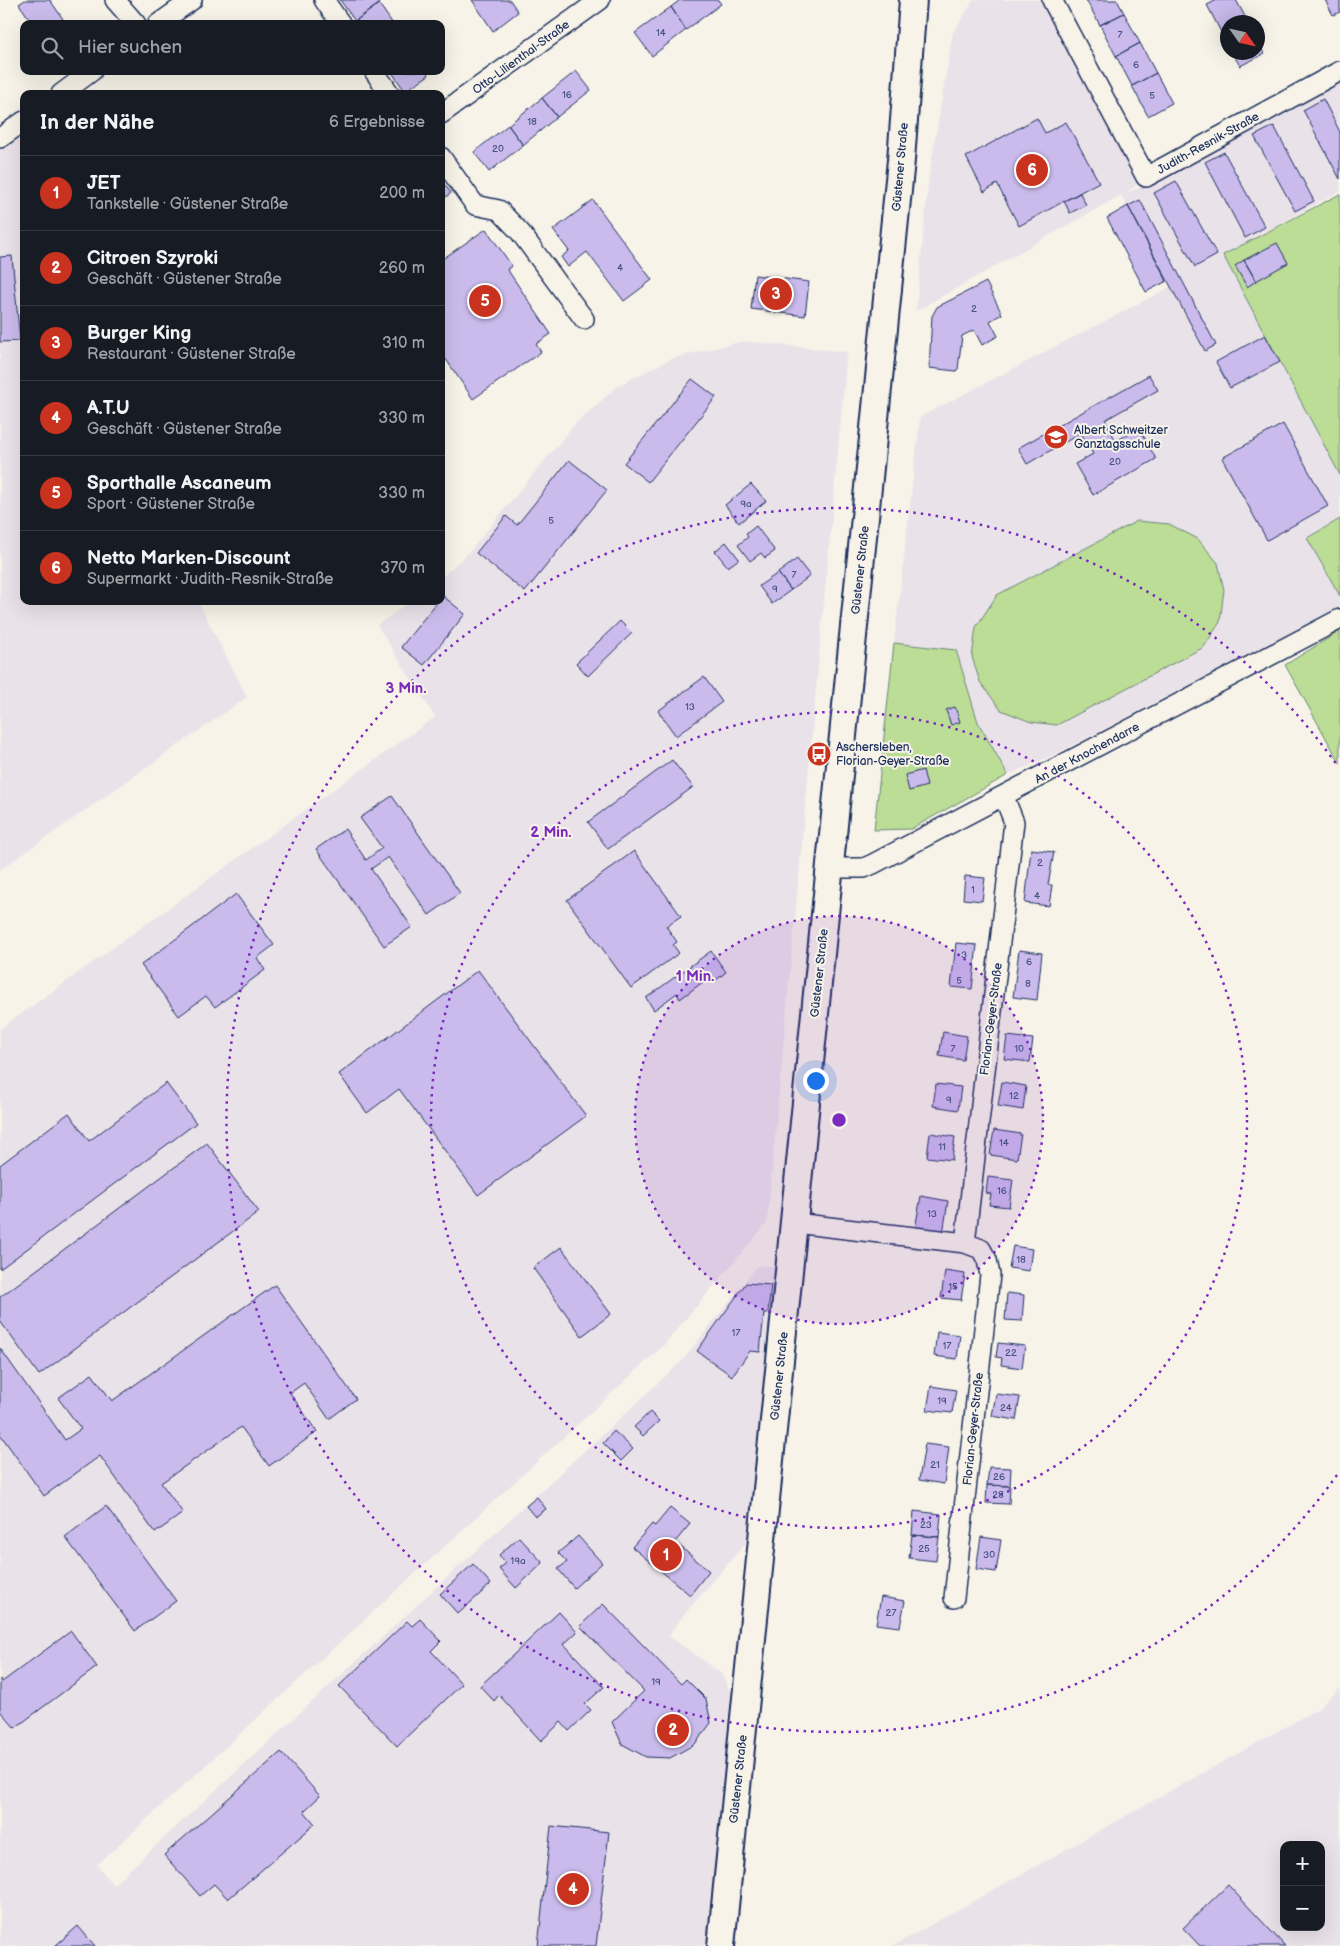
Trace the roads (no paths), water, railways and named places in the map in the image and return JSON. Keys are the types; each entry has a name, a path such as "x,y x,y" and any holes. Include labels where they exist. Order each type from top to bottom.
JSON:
{"main road":[{"name":"Güstener Straße","path":"721,1946 901,160 913,0"}],"street":[{"path":"115,0 132,20"},
{"path":"164,20 192,0"},
{"path":"324,0 338,20"},
{"name":"Otto-Lilienthal-Straße","path":"445,111 600,0"},
{"name":"Judith-Resnik-Straße","path":"1052,0 1146,177 1340,70"},
{"path":"66,90 87,75"},
{"path":"377,75 387,90"},
{"path":"0,138 20,124"},
{"path":"445,163 475,205 499,210 520,232 584,319"},
{"name":"An der Knochendarre","path":"830,868 864,868 1004,797 1340,619"},
{"name":"Florian-Geyer-Straße","path":"965,1243 1014,822 1004,797"},
{"name":"Florian-Geyer-Straße","path":"795,1224 965,1243 981,1249 987,1260 990,1275 954,1598"}],"place":[{"name":"Netto Marken-Discount","path":"1032,170"},
{"name":"Burger King","path":"776,294"},
{"name":"Sporthalle Ascaneum","path":"485,301"},
{"name":"Albert Schweitzer Ganztagsschule","path":"1056,437"},
{"name":"Aschersleben, Florian-Geyer-Straße","path":"819,754"},
{"name":"JET","path":"666,1555"},
{"name":"Citroen Szyroki","path":"673,1730"},
{"name":"A.T.U","path":"573,1889"}]}
